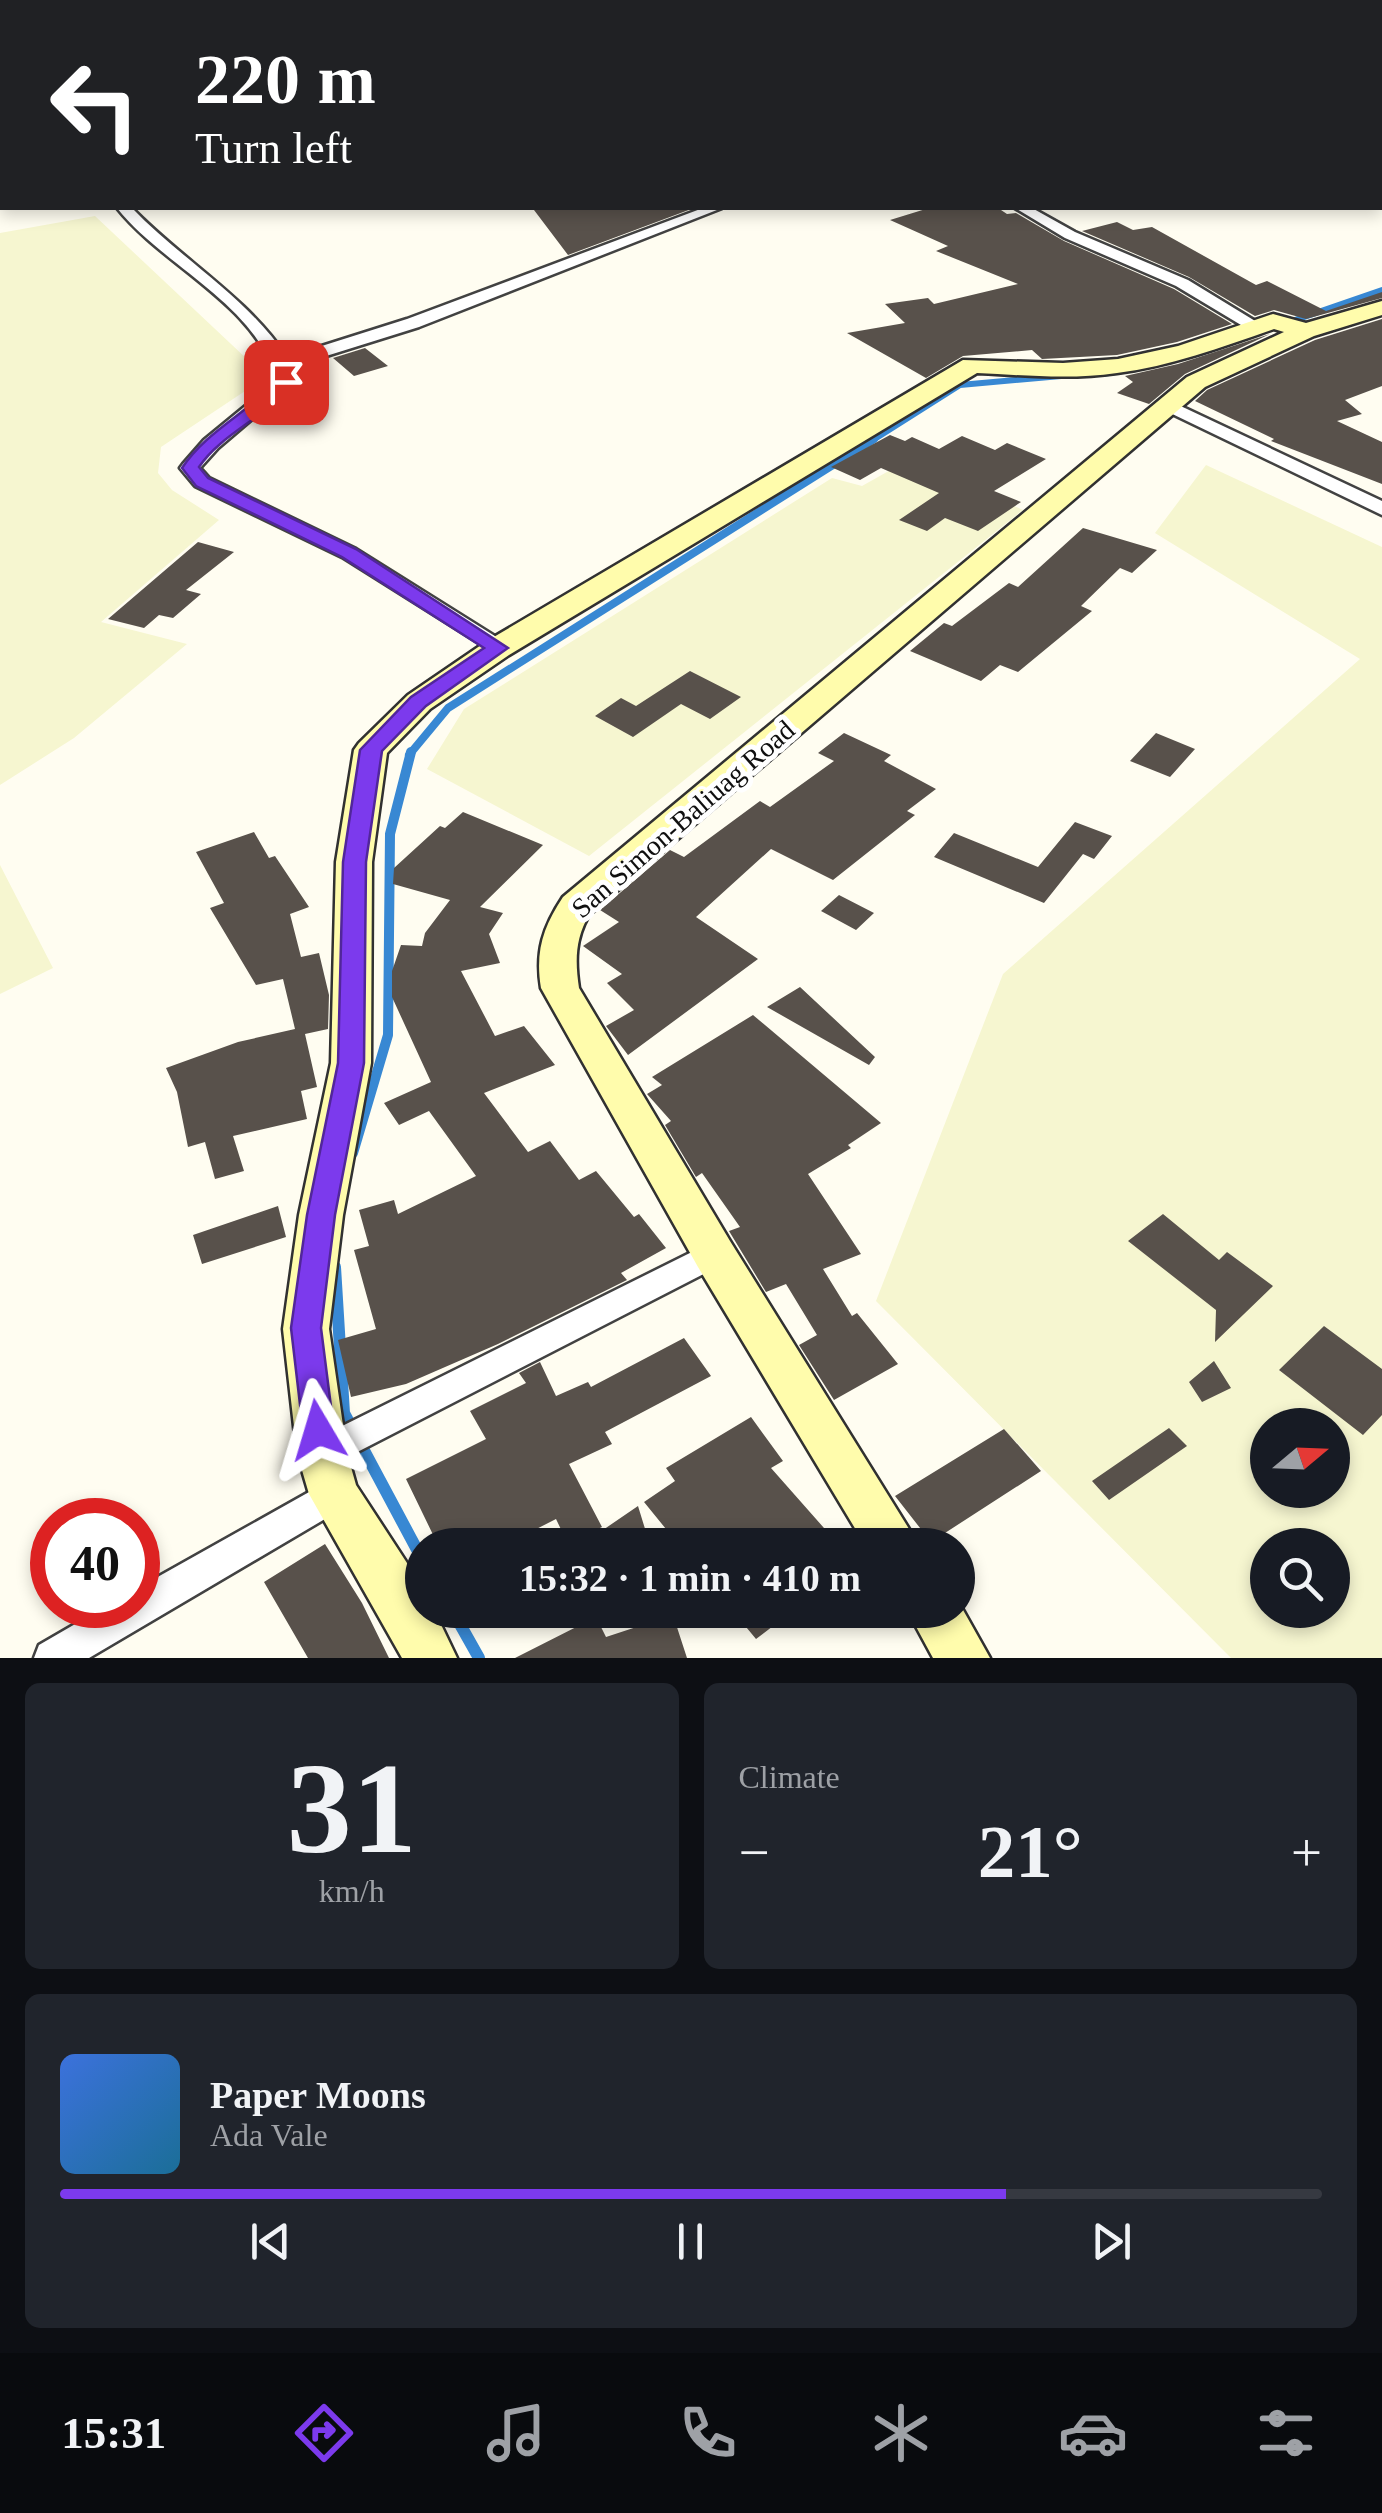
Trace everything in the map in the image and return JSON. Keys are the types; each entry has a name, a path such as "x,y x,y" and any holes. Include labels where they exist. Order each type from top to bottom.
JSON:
{"street":[{"path":"126,210 142,230 249,320 285,363 286,382 264,407 203,448 190,468 202,482 349,553 498,648"},
{"path":"285,363 413,324 708,210"},
{"path":"1026,210 1070,235 1282,326"},
{"name":"San Simon-Baliuag Road","path":"883,1528 714,1254 560,988 555,959 560,929 576,906 1196,382 1282,326 1382,308"},
{"path":"430,1658 404,1604 334,1494 330,1449 306,1328 321,1215 351,1063 354,862 371,750 419,702 498,648 972,365 1063,370 1118,366 1282,326"},
{"path":"1170,406 1382,509"},
{"path":"330,1449 714,1254"},
{"path":"53,1658 334,1494"},
{"path":"945,1628 963,1658"}],"green space":[{"path":"95,216 266,377 161,447 158,473 172,490 219,520 101,622 187,644 74,738 0,785 0,233"},
{"path":"910,459 1023,510 589,856 427,769 464,709 832,478 862,486"},
{"path":"1206,465 1382,547 1382,1658 1231,1658 876,1301 1003,974 1360,659 1155,533"},
{"path":"0,865 53,968 0,994"}],"building":[{"path":"534,210 689,210 568,255"},
{"path":"922,210 1016,213 1064,241 1174,289 1232,324 1177,342 1117,355 1042,359 1032,350 963,356 926,378 847,333 905,323 885,304 928,298 934,304 1018,284 936,251 948,246 890,220"},
{"path":"1117,222 1133,230 1152,227 1256,285 1267,281 1326,311 1382,292 1382,298 1306,319 1274,310 1255,316 1189,277 1082,231"},
{"path":"1382,319 1382,386 1345,400 1362,414 1337,421 1382,442 1382,484 1271,441 1274,439 1195,401 1207,390 1315,340"},
{"path":"1270,334 1185,374 1149,404 1117,393 1133,382 1125,376 1178,364"},
{"path":"365,348 388,366 354,376 333,358"},
{"path":"890,435 905,441 912,437 939,449 962,436 995,450 1007,443 1046,459 994,491 1021,502 978,531 945,518 927,531 899,520 939,493 881,468 860,480 831,467"},
{"path":"1083,528 1157,550 1132,573 1120,568 1081,606 1092,611 1018,672 1000,665 981,681 910,651 944,623 952,626 1009,583 1018,587"},
{"path":"198,542 234,552 186,590 201,594 173,618 159,615 144,628 108,619"},
{"path":"690,671 741,697 710,719 681,704 633,737 595,716 621,698 636,706"},
{"path":"844,733 891,755 884,761 936,789 907,811 915,815 833,880 771,849 696,917 758,959 628,1055 606,1026 634,1010 607,983 622,974 583,946 619,922 600,910 670,850 684,857 760,801 770,807 834,761 818,753"},
{"path":"1156,733 1195,749 1170,777 1130,761"},
{"path":"463,812 543,845 480,907 503,913 489,934 500,963 461,971 495,1036 524,1026 555,1065 484,1093 528,1152 550,1141 579,1180 596,1171 666,1248 621,1273 627,1280 498,1344 406,1384 351,1397 338,1340 376,1329 354,1250 369,1246 359,1210 394,1200 398,1214 476,1176 429,1111 399,1125 384,1103 431,1082 392,997 392,971 401,945 422,946 425,933 450,900 393,884 394,868 440,826 445,828"},
{"path":"1075,822 1112,836 1094,859 1083,854 1044,903 934,857 954,833 1038,867"},
{"path":"254,832 269,858 275,856 309,907 290,914 301,957 319,953 329,995 328,1029 305,1034 317,1087 301,1091 307,1119 233,1136 244,1171 215,1179 205,1142 188,1147 177,1092 166,1068 238,1042 295,1029 283,979 256,985 210,908 224,903 196,852"},
{"path":"839,895 874,913 856,930 821,911"},
{"path":"800,987 875,1057 869,1065 767,1007"},
{"path":"753,1015 881,1123 848,1145 851,1148 808,1174 861,1254 823,1269 852,1316 857,1313 898,1364 834,1400 799,1345 817,1335 786,1284 766,1292 729,1231 740,1227 702,1173 696,1177 665,1125 671,1121 647,1094 662,1085 652,1077"},
{"path":"278,1206 286,1237 202,1264 193,1235"},
{"path":"1163,1214 1219,1260 1227,1252 1273,1286 1215,1342 1216,1310 1128,1241"},
{"path":"1324,1326 1382,1369 1382,1415 1363,1435 1350,1425 1350,1408 1328,1408 1279,1370"},
{"path":"684,1338 711,1376 605,1432 612,1444 569,1464 602,1527 560,1528 556,1519 538,1528 430,1528 406,1479 486,1439 470,1411 526,1383 519,1373 540,1362 556,1396 588,1382 591,1387"},
{"path":"1214,1361 1231,1388 1202,1402 1189,1382"},
{"path":"751,1417 783,1461 771,1468 824,1528 665,1528 644,1502 675,1481 666,1468"},
{"path":"1169,1428 1187,1446 1109,1500 1092,1481"},
{"path":"1004,1429 1041,1471 953,1528 920,1528 895,1496"},
{"path":"638,1506 645,1528 606,1528"},
{"path":"325,1544 362,1603 389,1658 308,1658 264,1582"},
{"path":"574,1628 602,1628 606,1637 633,1628 677,1628 687,1658 515,1658"},
{"path":"747,1628 770,1628 756,1639"}],"waterway":[{"path":"1194,355 1382,290"},
{"path":"1102,374 1136,369"},
{"path":"870,442 960,385 1061,376"},
{"path":"411,753 448,708 874,439"},
{"path":"353,1153 388,1035 390,834 411,753"},
{"path":"335,1267 344,1413 405,1528"},
{"path":"462,1628 479,1658"}],"route":[{"path":"286,382 264,407 203,448 190,468 202,482 349,553 498,648 419,702 371,750 354,862 356,955 351,1063 321,1215 306,1328 318,1430"}]}
